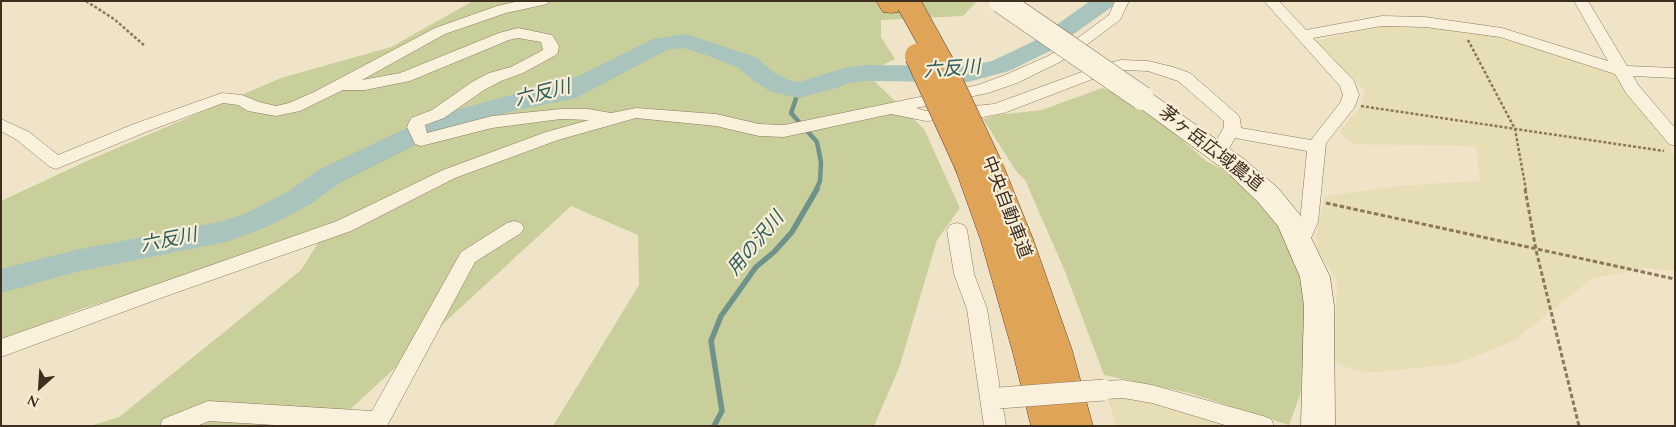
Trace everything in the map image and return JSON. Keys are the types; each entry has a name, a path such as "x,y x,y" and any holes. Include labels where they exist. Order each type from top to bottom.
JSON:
{"highway":[{"name":"中央自動車道","path":"898,4 923,66 979,167 1031,276 1056,350 1076,426"},
{"name":"中央自動車道","path":"979,167 995,241 1029,353 1048,426"}],"street":[{"path":"1,124 23,136 56,163 140,128 222,98 242,100 254,107 276,111 294,107 339,86 440,31 502,9 542,1"},
{"name":"茅ヶ岳広域農道","path":"1001,1 1142,98 1224,142 1235,165 1268,195 1290,222 1315,277 1318,306 1318,426"},
{"path":"1,348 151,293 344,226 449,174 552,136 611,118 636,113 651,114 716,120 759,130 784,131 982,89 1011,79 1054,59 1080,43 1115,17 1122,1"},
{"path":"1271,1 1348,85 1351,95 1348,104 1326,130 1317,146 1309,222 1300,242"},
{"path":"1582,1 1632,89 1670,145"},
{"path":"1303,36 1382,21 1400,20 1461,26 1502,33 1622,71 1675,73"},
{"path":"339,86 365,85 404,77 504,36 518,33 547,38 551,46 550,52 536,61 494,77 438,114 417,122 419,134 535,116 579,114 611,118"},
{"path":"890,109 926,116 984,112 998,109 1107,68 1121,65 1148,66 1184,77 1232,119 1233,127 1224,142 1317,146"},
{"path":"171,426 208,411 378,421 468,257 514,228"},
{"path":"957,230 964,274 976,309 994,398 995,426"},
{"path":"994,398 1123,389 1152,394 1263,426"}],"path":[{"path":"86,1 114,19 145,46"},
{"path":"1461,26 1515,129 1536,250 1579,426"},
{"path":"1348,104 1515,129 1670,145"},
{"path":"1311,200 1675,280"}],"shaded area":[{"path":"1386,24 1431,26 1482,32 1611,71 1637,105 1664,135 1675,158 1675,271 1646,268 1593,278 1515,340 1457,364 1366,373 1335,363 1337,280 1317,251 1316,236 1325,196 1398,186 1480,181 1476,146 1353,144 1339,132 1362,104 1364,90 1315,41"},
{"path":"1108,399 1150,399 1248,426 1116,426"}],"green space":[{"path":"473,1 977,1 963,16 881,20 881,37 895,59 866,73 924,129 960,208 937,240 899,368 874,426 553,426 639,285 638,235 571,206 332,426 90,426 119,417 301,270 323,235 81,309 1,340 1,201 89,160 281,78 391,47"},
{"path":"1102,88 1124,96 1163,123 1206,161 1246,182 1293,246 1303,287 1305,349 1300,395 1289,425 1189,393 1104,375 1064,269 1025,180 1016,171 983,119 997,115 1042,110"}],"waterway":[{"name":"六反川","path":"1,281 76,261 226,231 257,220 299,198 330,176 439,123 511,103 567,92 661,44 685,41 714,50 748,63 763,76 780,86 799,90 827,83 844,76 866,73 968,74 1000,66 1042,46 1105,1"},
{"name":"用の沢川","path":"799,90 791,113 817,142 821,162 820,181 816,190"},
{"name":"用の沢川","path":"714,426 722,411 711,341 721,316 756,267 774,252 792,232 817,189"}]}
